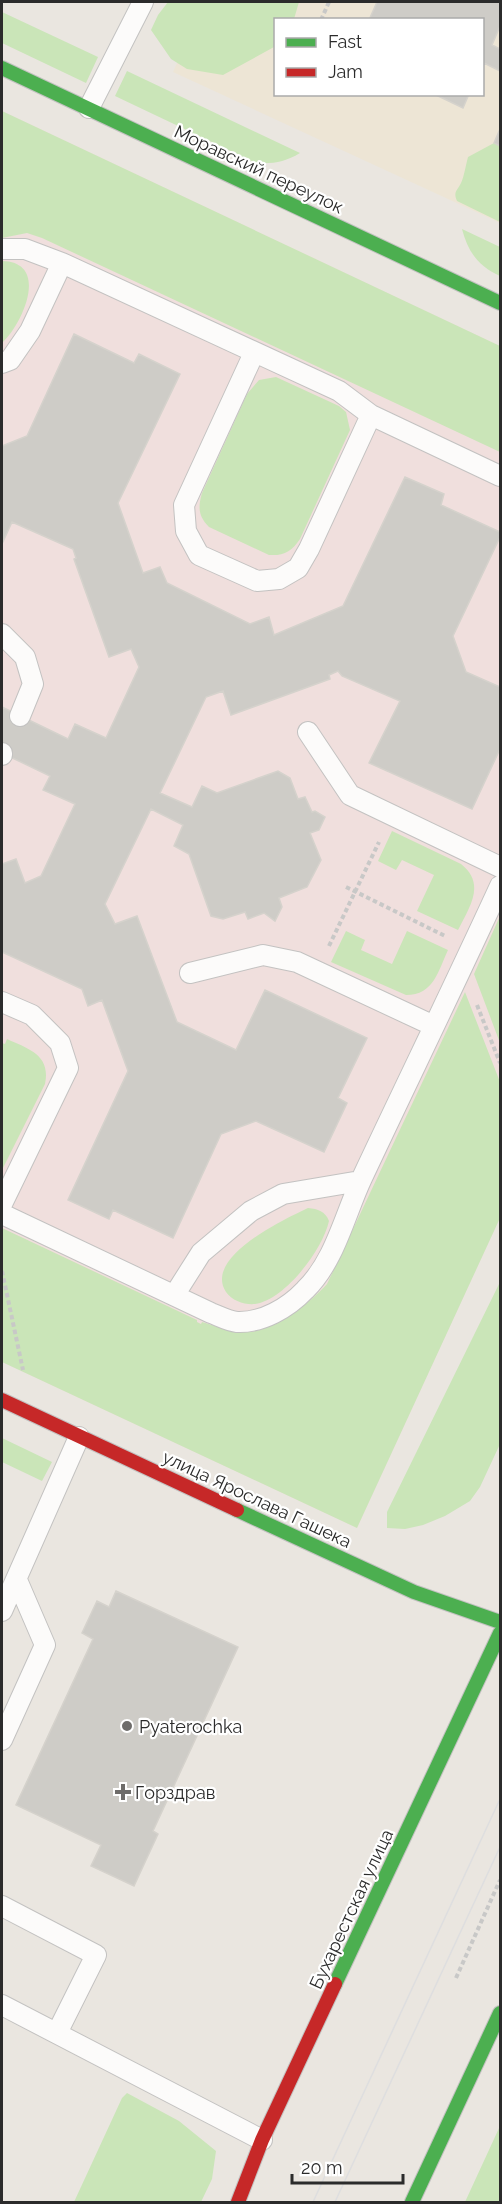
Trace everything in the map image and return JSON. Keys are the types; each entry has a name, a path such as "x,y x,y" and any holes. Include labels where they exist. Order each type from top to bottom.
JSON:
{"street":[{"name":"Моравский переулок","path":"2,68 501,303"},
{"name":"улица Ярослава Гашека","path":"2,1400 414,1592 501,1622"},
{"name":"Бухарестская улица","path":"238,2202 262,2140 501,1633"},
{"path":"412,2202 501,2013"}],"lane":[{"path":"89,108 143,2"},
{"path":"2,249 25,249 62,263 339,392 371,415 501,476"},
{"path":"2,363 10,360 30,331 62,263"},
{"path":"254,353 184,505 186,531 199,555 257,581 279,579 298,568 371,415"},
{"path":"2,634 25,657 33,684 20,716"},
{"path":"308,732 350,795 501,867"},
{"path":"2,1214 211,1313 235,1322 257,1320 276,1312 306,1289 320,1271 337,1239 360,1181 501,886"},
{"path":"190,973 262,955 297,962 434,1026"},
{"path":"2,1002 32,1015 60,1043 68,1068 2,1204"},
{"path":"175,1294 201,1253 251,1211 283,1194 360,1181"},
{"path":"2,1611 80,1437"},
{"path":"2,1740 45,1645 17,1580"},
{"path":"2,1906 96,1955 57,2033"},
{"path":"2,2005 262,2140"}],"path":[{"path":"322,18 329,2"},
{"path":"317,971 392,816"},
{"path":"345,887 471,948"},
{"path":"462,968 501,1063"},
{"path":"2,1271 23,1372"},
{"path":"456,1978 501,1880"}],"shaded area":[{"path":"205,2 500,2 500,223 173,72"},
{"path":"2,111 500,346 500,1218 357,1528 2,1362"}],"green space":[{"path":"168,2 299,2 294,18 274,18 274,47 223,75 187,69 171,59 151,30 158,15"},
{"path":"2,12 98,57 86,83 2,43"},
{"path":"127,71 300,153 279,162 256,163 115,96"},
{"path":"2,111 500,346 500,452 42,238 27,233 2,238"},
{"path":"494,143 500,146 500,222 457,201 455,196 468,157"},
{"path":"462,229 500,247 500,276 486,268 475,257 467,245"},
{"path":"2,261 17,264 25,272 29,283 24,309 10,334 2,343"},
{"path":"276,377 339,406 346,412 350,430 300,539 287,552 269,555 209,527 201,515 200,507 202,493 247,394 259,380"},
{"path":"392,831 461,864 469,872 473,879 473,896 458,930 417,911 434,875 402,860 396,870 378,861"},
{"path":"500,916 500,1043 474,974"},
{"path":"346,931 365,940 361,950 392,964 407,931 448,950 438,973 429,986 423,991 406,995 331,962"},
{"path":"465,992 500,1082 500,1218 357,1528 2,1362 2,1228 197,1320 201,1324 202,1322 243,1332 254,1331 277,1323 311,1300 327,1284"},
{"path":"7,1039 36,1054 45,1066 46,1074 45,1084 2,1170 2,1043 5,1044"},
{"path":"308,1208 321,1211 329,1221 319,1245 301,1272 278,1293 255,1304 239,1302 229,1295 222,1279 226,1266 236,1253 266,1230"},
{"path":"500,1282 500,1444 480,1487 470,1501 445,1516 423,1525 405,1529 387,1528 387,1512"},
{"path":"2,1438 52,1462 42,1481 2,1462"},
{"path":"127,2093 179,2121 216,2151 212,2179 201,2202 74,2202 122,2098"},
{"path":"500,2126 500,2202 465,2202"}],"building":[{"path":"377,2 500,2 500,26 492,45 500,49 500,71 484,63 484,18 370,18"},
{"path":"438,96 468,96 463,108"},
{"path":"500,129 500,146 494,143"},
{"path":"74,334 134,363 139,354 180,374 118,503 143,573 160,567 167,583 250,624 269,617 274,635 343,606 405,477 444,494 441,505 500,532 500,537 453,636 466,672 500,687 500,749 472,809 369,763 400,701 342,676 338,671 329,675 330,679 231,715 223,691 206,697 160,793 192,807 202,786 217,793 278,771 290,778 298,799 305,797 312,812 315,811 325,817 319,830 310,833 321,860 307,887 279,898 282,907 275,921 264,913 248,919 245,912 223,919 211,916 189,854 174,846 183,825 151,809 105,904 115,924 137,916 177,1022 236,1050 265,990 367,1038 338,1098 347,1103 324,1152 256,1121 221,1134 173,1238 113,1210 109,1219 68,1200 128,1071 102,1000 88,1006 82,989 2,952 2,864 16,859 25,883 41,876 75,804 43,790 50,776 2,753 2,707 68,739 75,724 106,738 139,667 131,649 109,657 74,559 76,558 73,549 12,522 2,544 2,446 27,436"},
{"name":"Pyaterochka","path":"116,1591 238,1647 153,1831 158,1834 134,1886 91,1866 101,1845 16,1805 93,1639 82,1633 97,1601 109,1607"}],"tram line":[{"path":"313,2202 500,1799"},
{"path":"335,2202 500,1847"}],"traffic: fast":[{"path":"2,68 500,303"},
{"path":"237,1510 414,1592 500,1622"},
{"path":"335,1984 500,1633"},
{"path":"412,2202 500,2013"}],"traffic: jam":[{"path":"2,1400 237,1510"},
{"path":"238,2202 262,2140 335,1984"}],"place":[{"name":"Pyaterochka","path":"127,1726"},
{"name":"Горздрав","path":"123,1792"}]}
